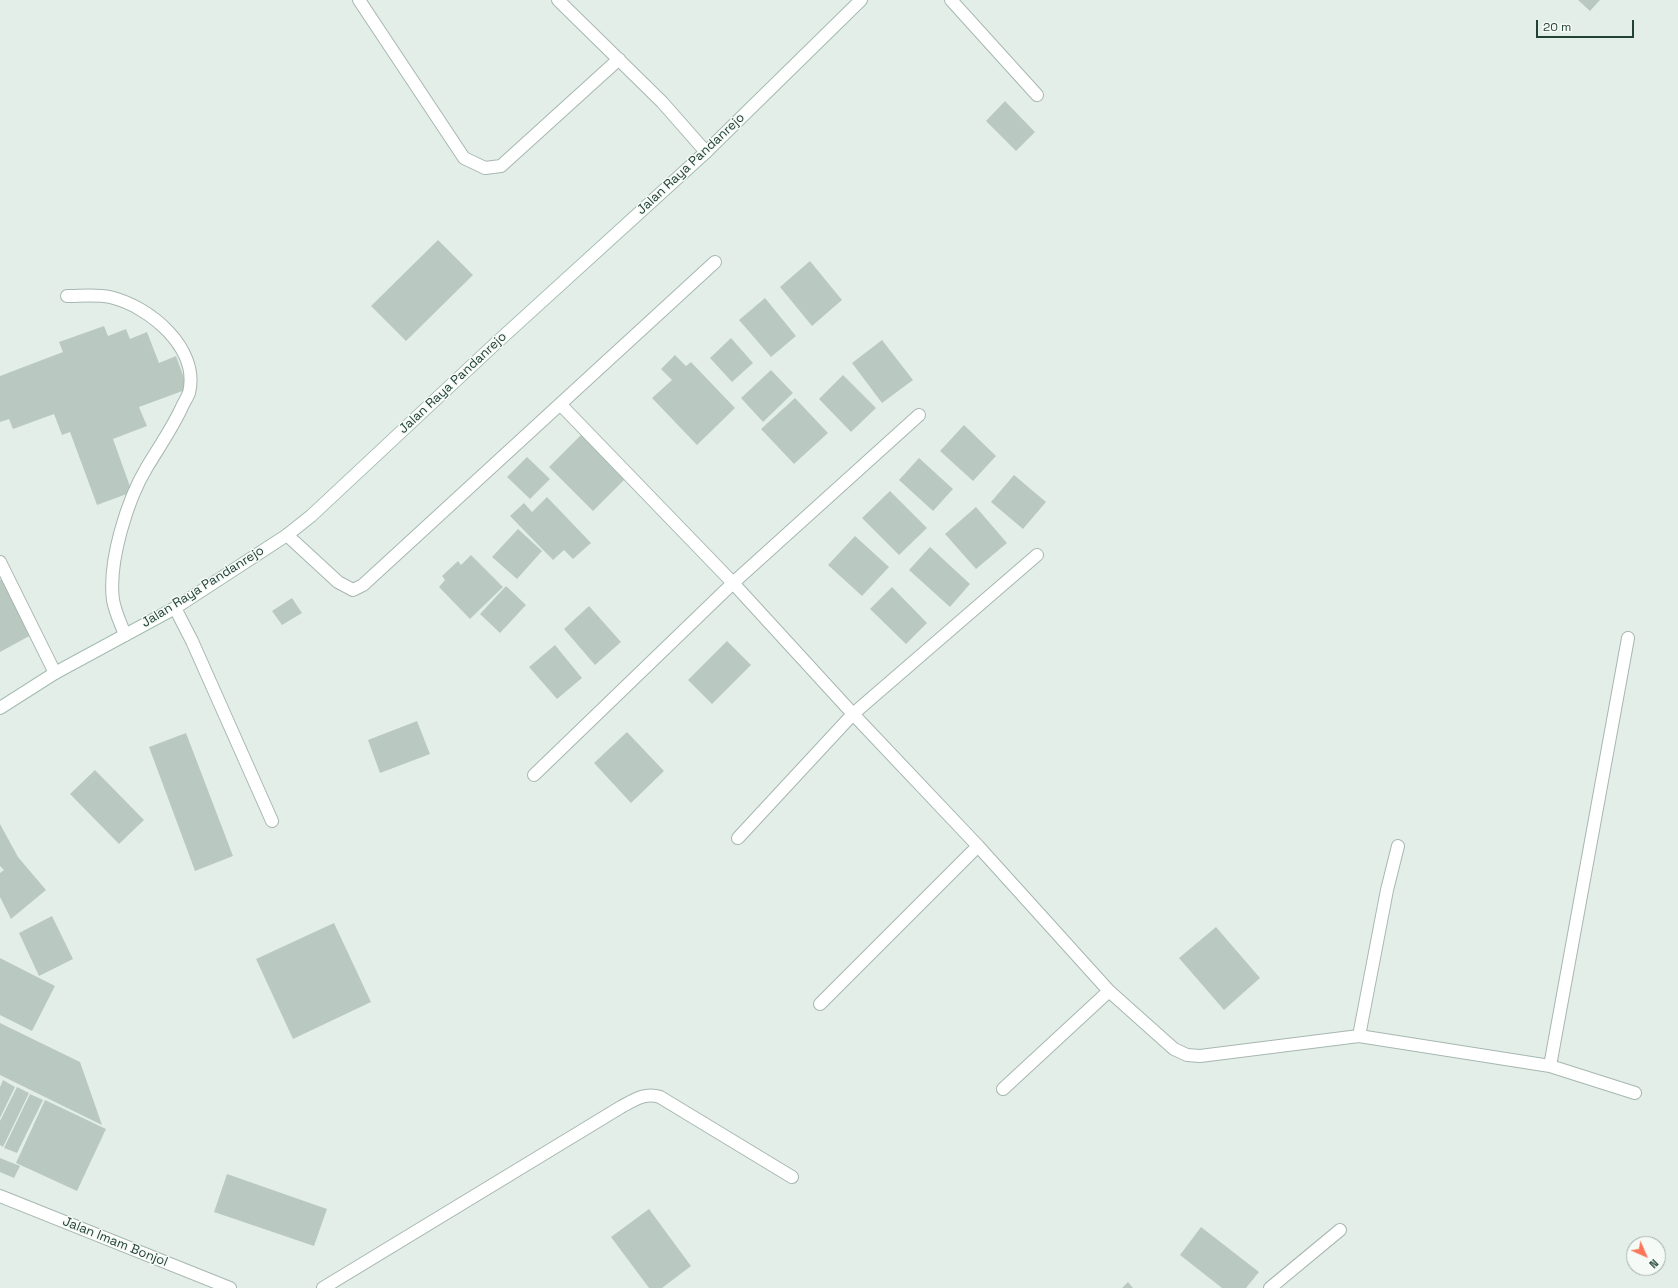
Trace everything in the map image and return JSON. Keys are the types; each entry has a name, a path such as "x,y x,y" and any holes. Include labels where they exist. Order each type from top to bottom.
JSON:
{"street":[{"path":"359,0 464,158 485,168 501,166 619,59"},
{"path":"558,0 662,102 706,152"},
{"name":"Jalan Raya Pandanrejo","path":"0,708 55,673 175,608 287,535 311,516 495,344 706,152 861,0"},
{"path":"951,0 1037,95"},
{"path":"287,535 338,582 353,590 363,586 715,262"},
{"path":"67,296 109,297 139,308 162,325 180,345 190,368 189,393 170,431 146,467 132,498 113,564 113,601 125,635"},
{"path":"560,404 733,583 853,714 978,846 1109,991 1174,1049 1188,1055 1200,1056 1359,1036 1550,1066 1635,1093"},
{"path":"534,775 733,583 919,414"},
{"path":"738,838 853,714 1037,555"},
{"path":"0,562 55,673"},
{"path":"175,608 192,642 272,821"},
{"path":"1550,1066 1628,638"},
{"path":"820,1004 978,846"},
{"path":"1359,1036 1387,890 1398,846"},
{"path":"1003,1090 1109,991"},
{"path":"323,1288 621,1107 641,1097 652,1095 660,1097 792,1177"},
{"name":"Jalan Imam Bonjol","path":"0,1196 230,1288"},
{"path":"1270,1288 1340,1230"}],"building":[{"path":"1578,0 1600,0 1590,11"},
{"path":"1005,101 1035,132 1016,151 986,121"},
{"path":"438,240 473,275 406,341 371,306"},
{"path":"810,261 842,300 812,326 780,287"},
{"path":"765,298 796,336 771,357 739,320"},
{"path":"104,326 108,336 126,329 130,339 147,332 159,363 176,356 188,389 139,407 147,426 113,439 132,492 97,505 70,432 62,435 54,414 13,429 9,419 0,422 0,376 63,352 59,342"},
{"path":"731,338 753,363 732,382 710,358"},
{"path":"882,340 913,380 882,403 852,363"},
{"path":"675,355 686,366 691,362 735,408 697,445 652,398 672,380 661,369"},
{"path":"771,370 793,393 763,422 741,398"},
{"path":"843,375 876,408 851,432 819,399"},
{"path":"795,398 828,433 794,464 761,429"},
{"path":"964,425 996,456 973,481 940,451"},
{"path":"584,432 628,476 593,511 549,467"},
{"path":"527,457 550,479 530,499 507,477"},
{"path":"919,458 953,489 933,511 899,480"},
{"path":"1014,475 1046,502 1023,529 991,502"},
{"path":"890,491 927,528 899,555 862,518"},
{"path":"547,497 591,543 573,559 564,550 553,560 510,516 524,503 532,512"},
{"path":"976,507 1007,543 976,569 945,534"},
{"path":"518,529 542,551 517,579 492,557"},
{"path":"855,536 889,567 862,596 828,565"},
{"path":"930,547 970,584 950,607 909,570"},
{"path":"471,555 503,587 470,619 439,587 445,580 442,576 458,561 461,565"},
{"path":"4,578 33,634 0,652 0,580"},
{"path":"506,586 526,605 500,633 480,614"},
{"path":"892,587 927,623 906,644 870,609"},
{"path":"292,598 302,613 282,625 272,611"},
{"path":"589,606 621,642 595,665 564,629"},
{"path":"727,641 751,665 712,704 688,680"},
{"path":"555,645 582,678 557,699 529,667"},
{"path":"417,721 430,754 380,773 368,740"},
{"path":"627,732 664,771 631,803 594,763"},
{"path":"186,733 233,856 195,871 149,747"},
{"path":"95,770 144,820 119,844 70,794"},
{"path":"0,824 18,857 46,890 11,919 0,897 0,873 4,870 0,866"},
{"path":"52,916 73,959 39,976 19,933"},
{"path":"334,923 371,1002 293,1039 256,959"},
{"path":"1216,927 1260,978 1224,1010 1179,958"},
{"path":"0,958 55,986 32,1031 0,1015"},
{"path":"0,1023 80,1062 102,1125 0,1075"},
{"path":"3,1080 15,1087 0,1118 0,1087"},
{"path":"17,1087 29,1093 3,1147 0,1145 0,1121"},
{"path":"30,1094 43,1100 17,1153 4,1148"},
{"path":"45,1100 106,1129 77,1191 16,1163"},
{"path":"0,1158 20,1166 14,1178 0,1172"},
{"path":"227,1174 327,1209 314,1246 214,1212"},
{"path":"649,1209 691,1266 662,1288 649,1288 611,1237"},
{"path":"1201,1227 1259,1272 1246,1288 1222,1288 1180,1255"},
{"path":"1128,1282 1133,1288 1122,1288"}]}
